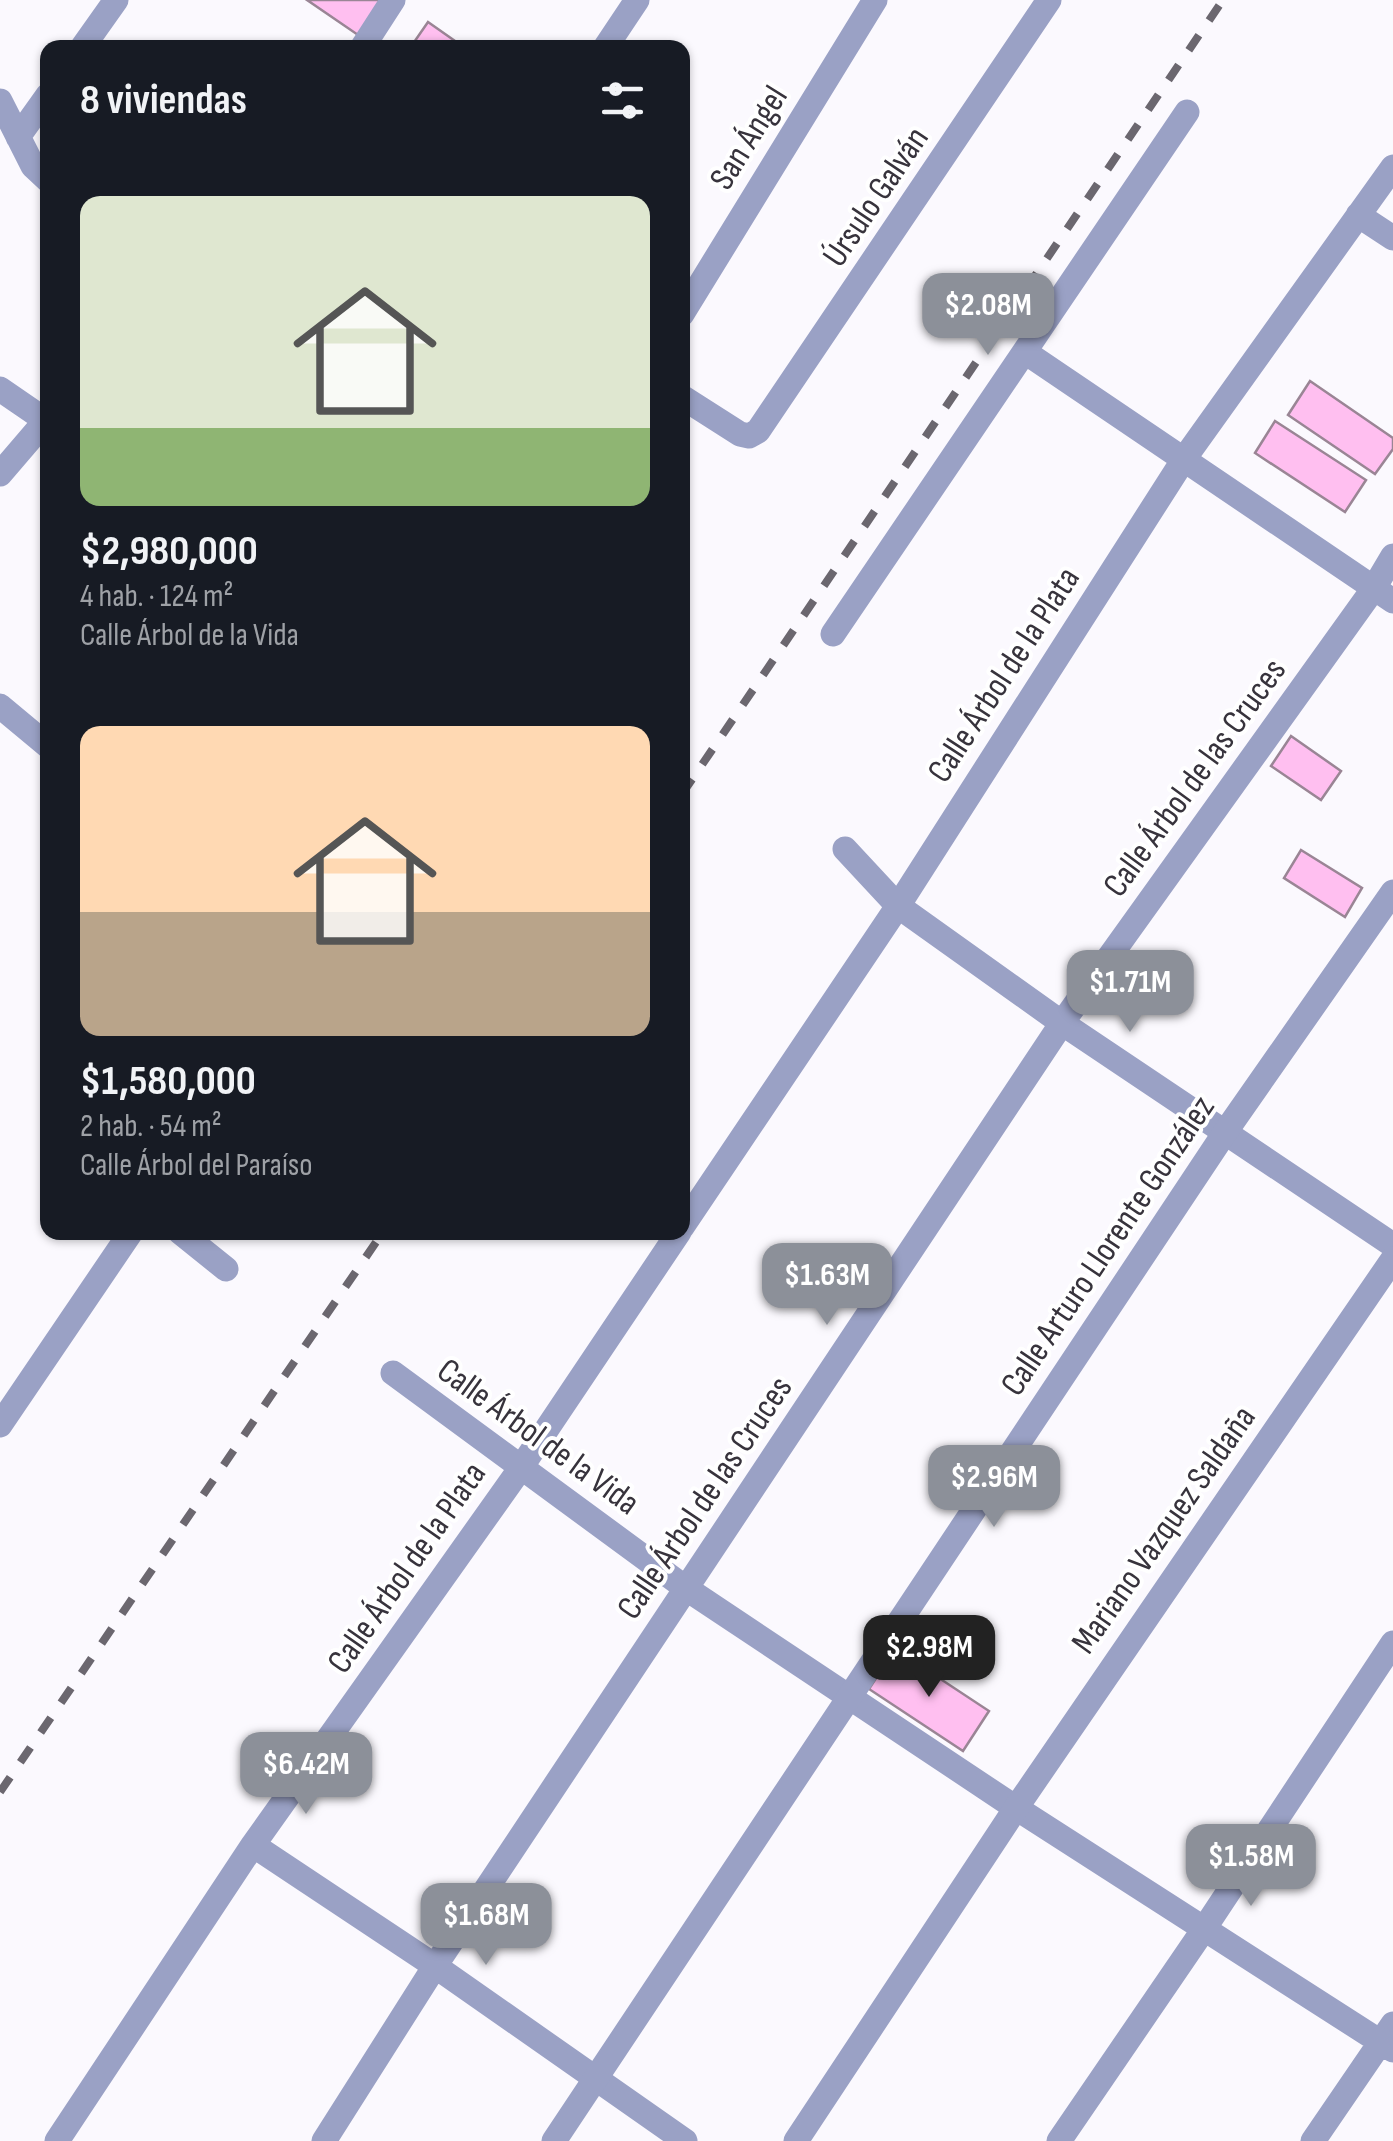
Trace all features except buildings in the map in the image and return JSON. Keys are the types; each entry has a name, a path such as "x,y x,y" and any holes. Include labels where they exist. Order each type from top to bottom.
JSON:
{"street":[{"path":"88,40 116,0"},
{"path":"367,40 393,0"},
{"path":"610,40 638,0"},
{"name":"San Ángel","path":"690,301 875,0"},
{"name":"Úrsulo Galván","path":"690,402 740,434 749,436 758,431 1050,0"},
{"path":"0,101 40,173"},
{"path":"18,136 40,107"},
{"path":"833,634 1187,112"},
{"name":"Calle Árbol de la Plata","path":"690,1217 898,906 1184,460 1393,166"},
{"path":"1358,215 1393,238"},
{"path":"1024,352 1384,594"},
{"path":"0,388 40,415"},
{"path":"0,474 40,428"},
{"name":"Calle Árbol de las Cruces","path":"324,2141 435,1966 1062,1023 1384,594 1393,556"},
{"path":"0,706 40,739"},
{"path":"845,848 898,906 1062,1023 1393,1244"},
{"name":"Calle Arturo Llorente González","path":"554,2141 1226,1132 1393,892"},
{"path":"0,1425 126,1240"},
{"path":"190,1240 226,1269"},
{"name":"Calle Árbol de la Plata","path":"57,2141 253,1844 520,1470 674,1240"},
{"name":"Mariano Vazquez Saldaña","path":"796,2141 1016,1808 1393,1259"},
{"name":"Calle Árbol de la Vida","path":"393,1374 687,1588 1016,1808 1204,1929 1389,2039"},
{"path":"1059,2141 1393,1643"},
{"path":"253,1844 685,2141"},
{"path":"1313,2141 1389,2039"}],"railway":[{"path":"690,782 1223,0"},
{"path":"0,1792 378,1240"}]}
